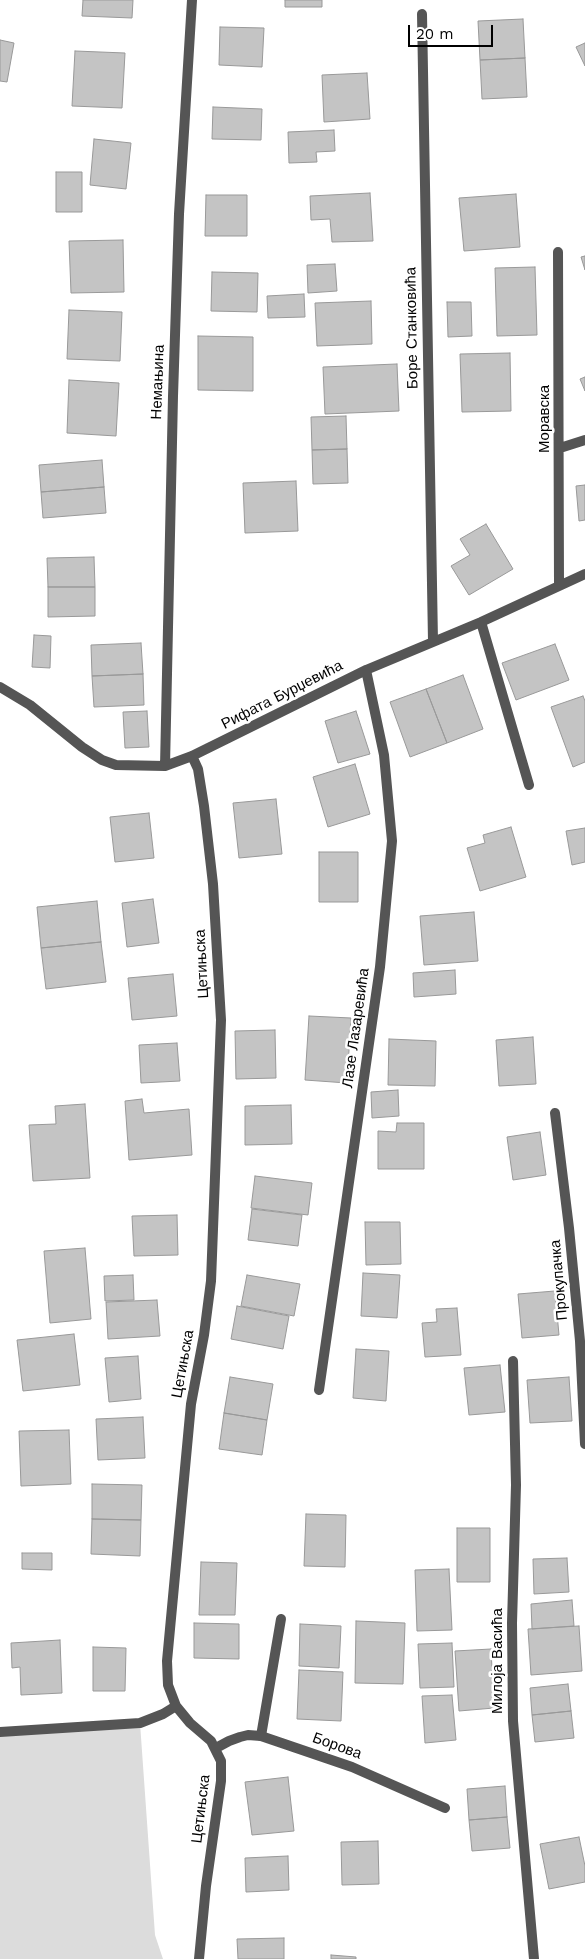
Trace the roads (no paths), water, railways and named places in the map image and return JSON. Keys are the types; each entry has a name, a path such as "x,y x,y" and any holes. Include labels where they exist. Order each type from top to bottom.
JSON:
{"street":[{"name":"Немањина","path":"165,766 172,396 178,224 192,0"},
{"name":"Боре Станковића","path":"422,14 433,641"},
{"name":"Моравска","path":"558,252 559,585"},
{"path":"560,448 585,440"},
{"name":"Рифата Бурџевића","path":"0,687 30,705 82,747 102,760 116,765 165,766 192,756 366,670 482,622 585,574"},
{"path":"482,622 529,785"},
{"name":"Лазе Лазаревића","path":"319,1390 380,967 392,840 384,755 366,670"},
{"name":"Цетињска","path":"192,756 198,769 213,884 221,1020 211,1281 204,1335 191,1404 167,1661 168,1685 176,1706 186,1719 204,1734 216,1748 221,1761 221,1780 206,1886 199,1959"},
{"name":"Прокупачка","path":"555,1113 580,1341 585,1444"},
{"name":"Милоја Васића","path":"513,1361 516,1485 512,1623 513,1721 534,1959"},
{"path":"261,1736 281,1619"},
{"path":"0,1732 140,1723 163,1714 176,1706"},
{"name":"Борова","path":"216,1748 240,1737 248,1735 261,1736 352,1767 445,1808"}]}
